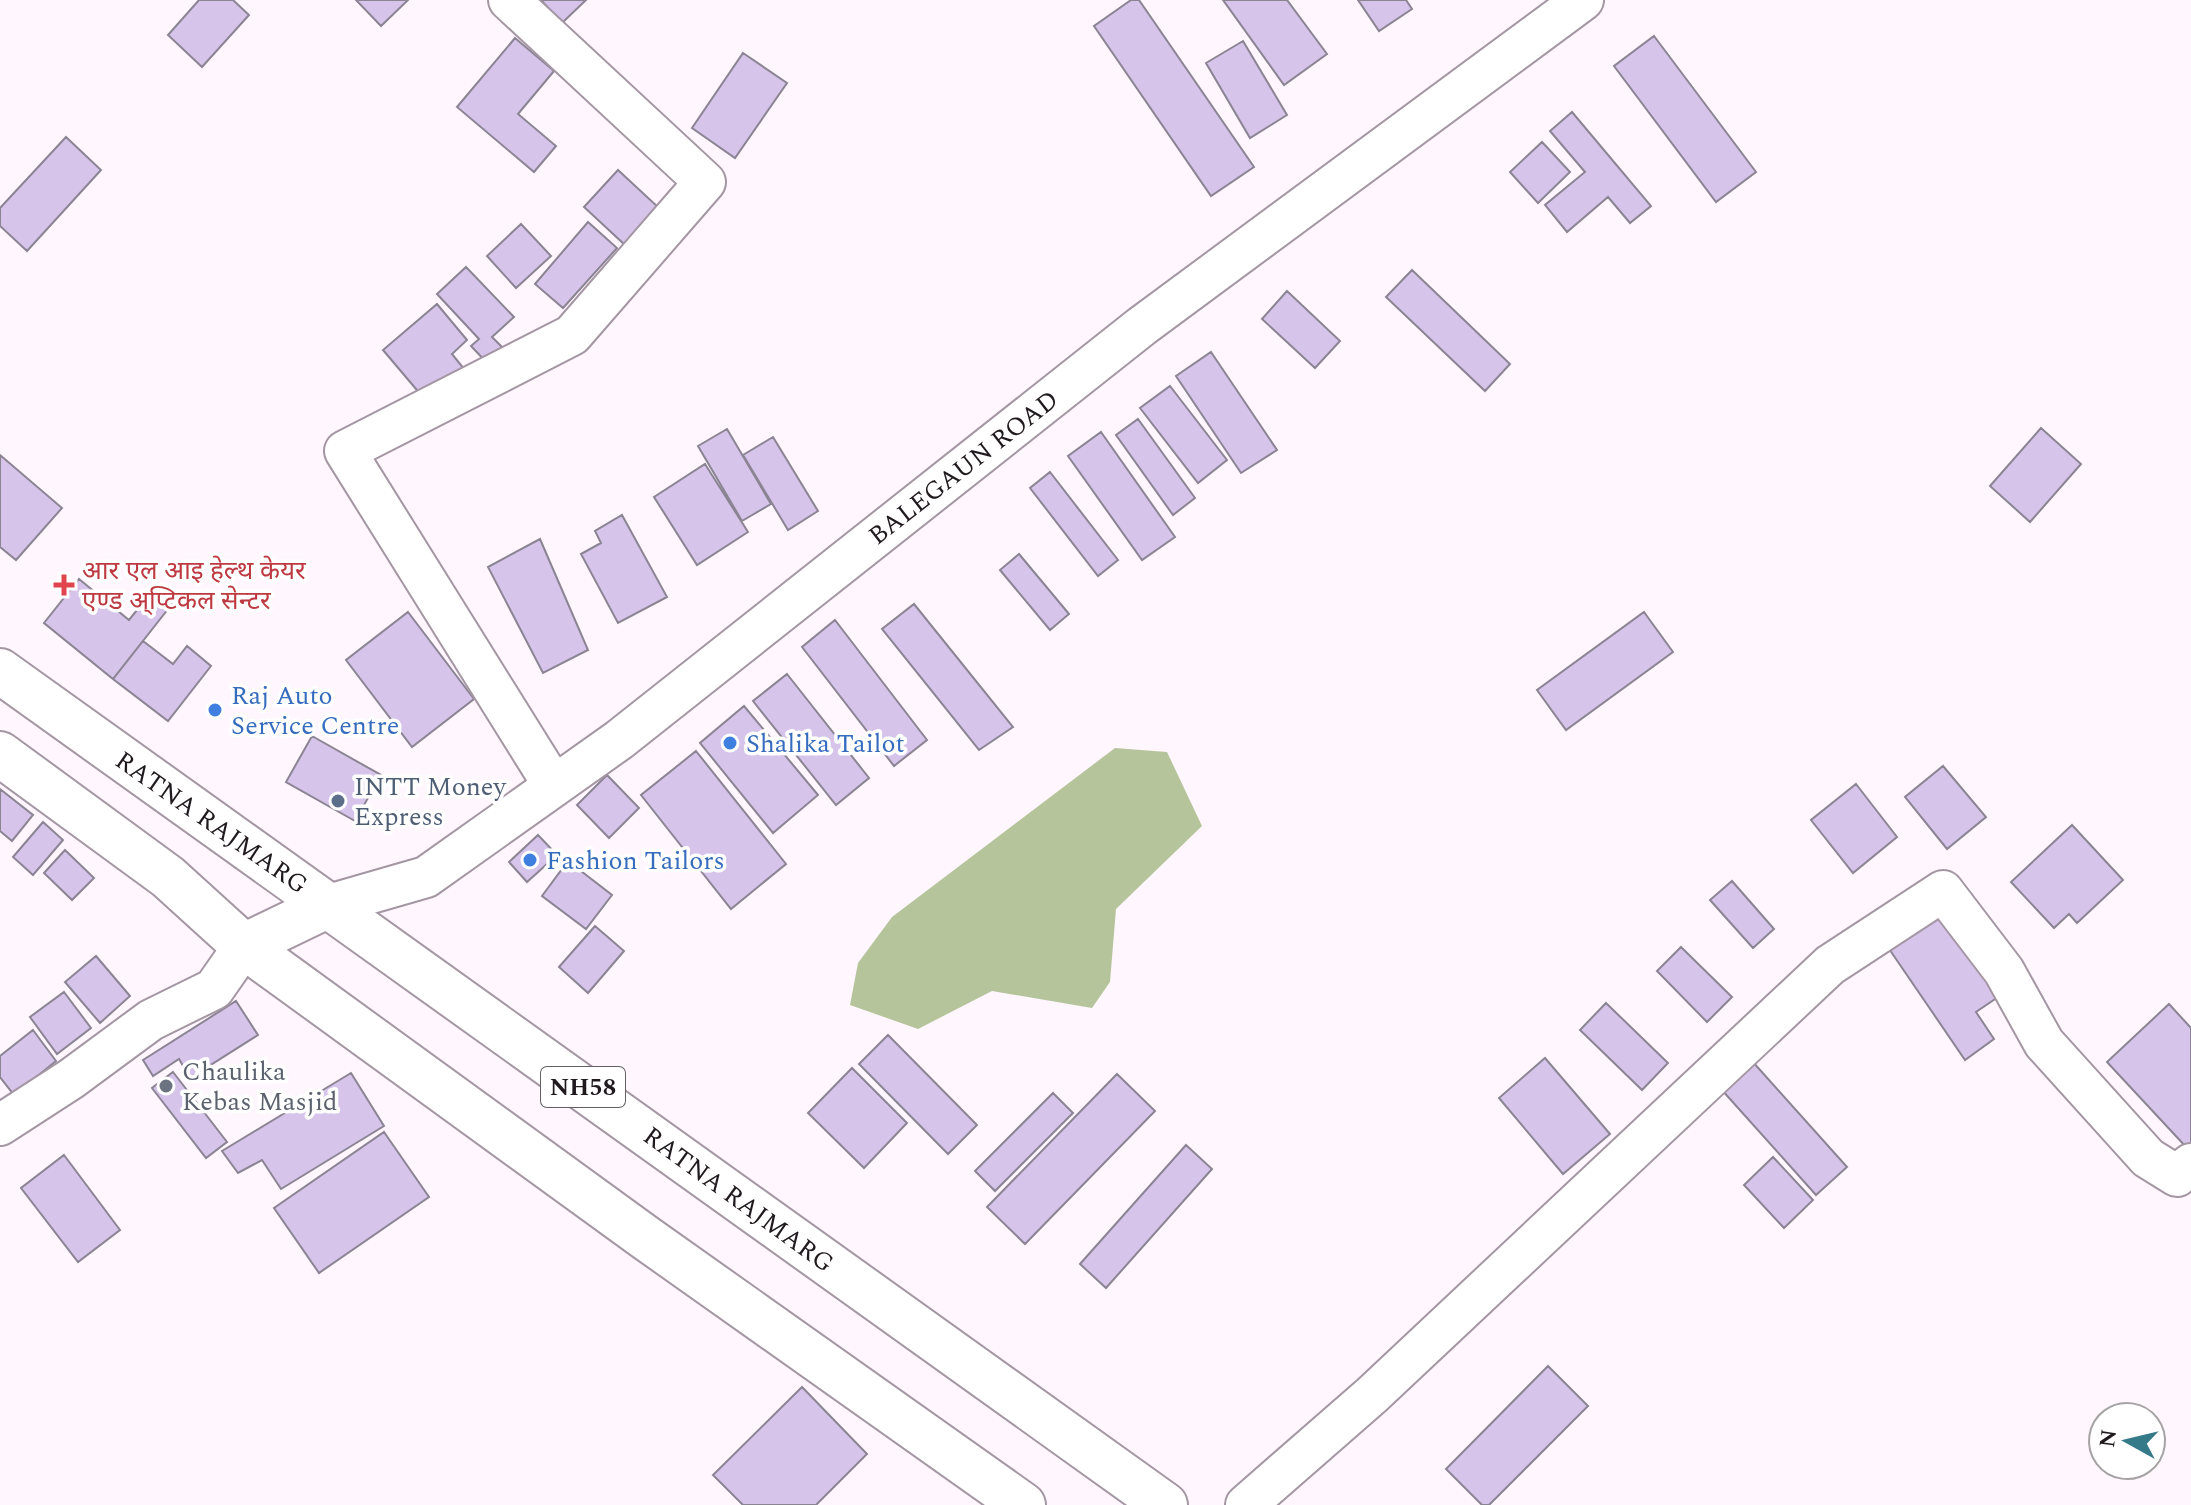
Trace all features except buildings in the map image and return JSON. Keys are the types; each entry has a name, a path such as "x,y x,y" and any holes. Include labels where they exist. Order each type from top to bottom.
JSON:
{"main road":[{"name":"RATNA RAJMARG","path":"0,671 314,913 1165,1505"},
{"path":"0,754 168,877 244,946 646,1238 1023,1505"},
{"path":"244,946 314,913"}],"street":[{"path":"509,0 705,182 572,335 345,451 554,786"},
{"name":"BALEGAUN ROAD","path":"314,913 426,877 619,740 1142,326 1583,0"},
{"path":"1246,1505 1372,1395 1830,965 1943,891 2004,971 2044,1043 2137,1147 2148,1158 2177,1176 2191,1164"},
{"path":"0,1125 71,1079 151,1020 214,989 244,946"}],"green space":[{"path":"1115,748 1167,752 1202,826 1116,909 1110,982 1092,1008 992,991 918,1029 850,1005 858,963 892,917"}],"place":[{"name":"आर एल आइ हेल्थ केयर एण्ड अ्प्टिकल सेन्टर","path":"64,585"},
{"name":"Raj Auto Service Centre","path":"215,710"},
{"name":"Shalika Tailot","path":"730,743"},
{"name":"INTT Money Express","path":"338,801"},
{"name":"Fashion Tailors","path":"530,860"},
{"name":"Chaulika Kebas Masjid","path":"166,1086"}]}
